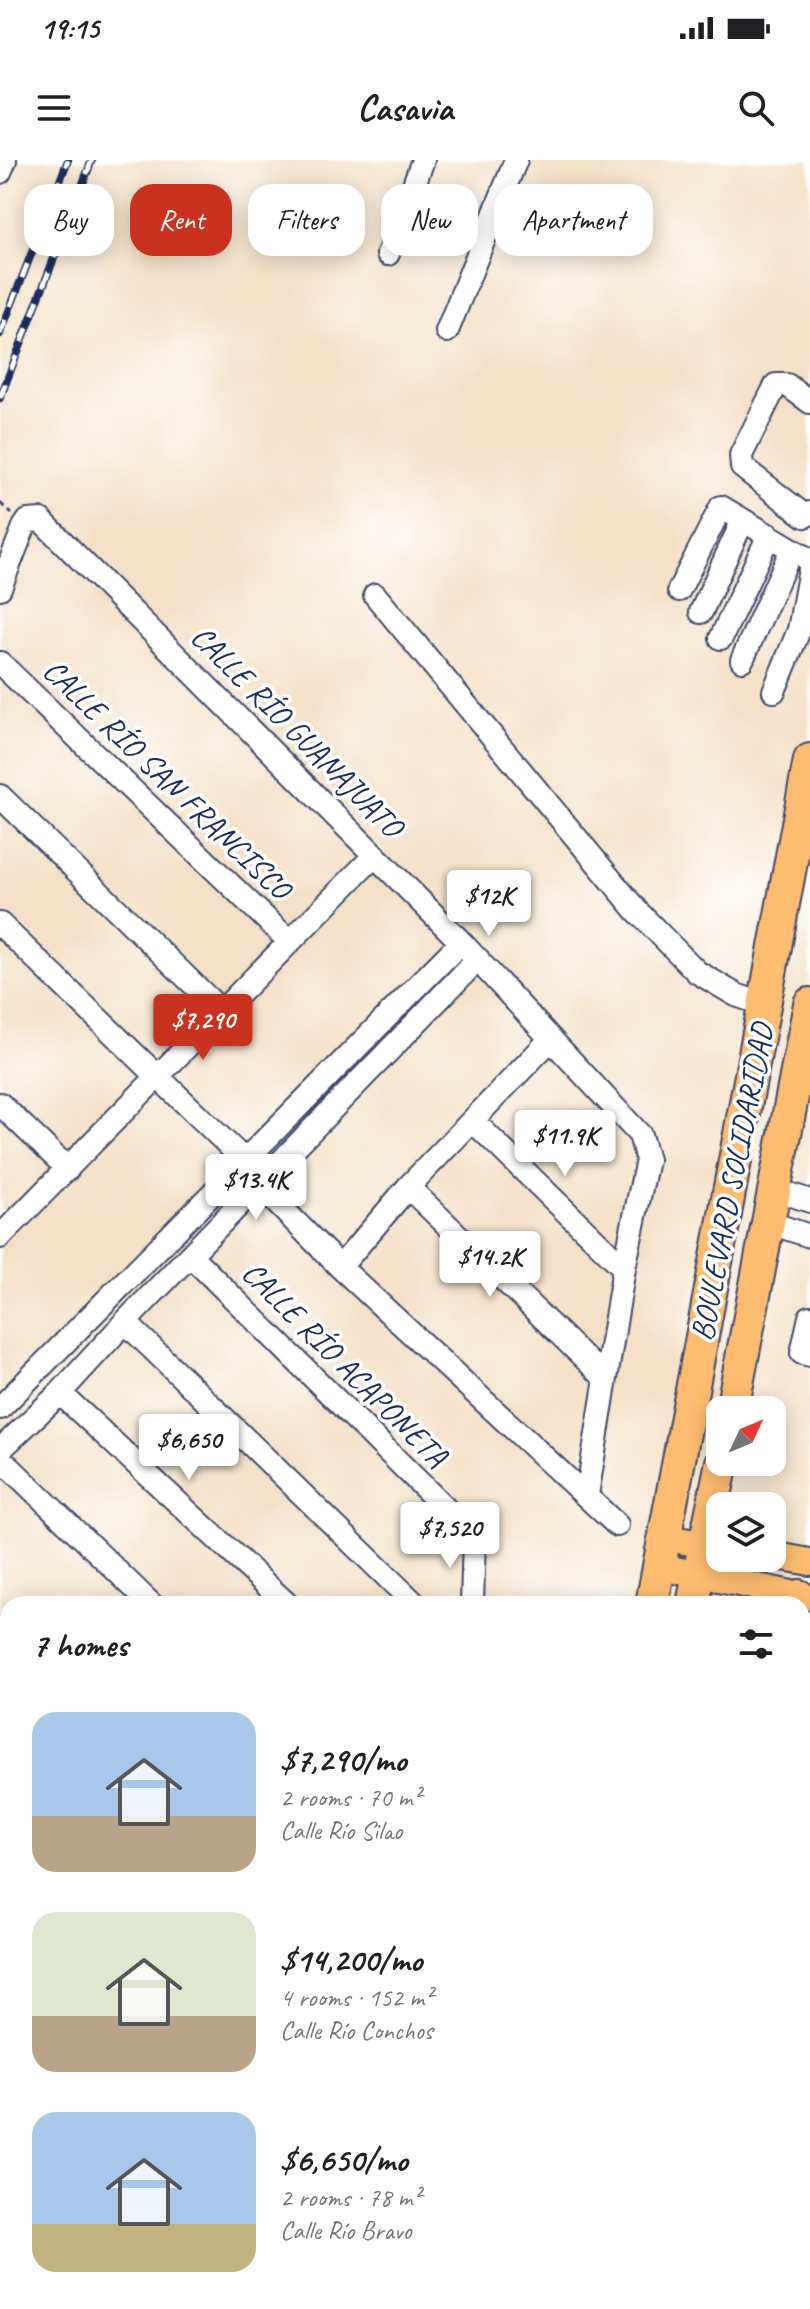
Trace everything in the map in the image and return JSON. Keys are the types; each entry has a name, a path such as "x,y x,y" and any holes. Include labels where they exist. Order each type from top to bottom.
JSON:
{"highway":[{"name":"BOULEVARD SOLIDARIDAD","path":"654,1596 810,760"},
{"name":"BOULEVARD SOLIDARIDAD","path":"734,1396 774,1189 803,1086 810,1004"},
{"path":"730,1189 749,1191 756,1207 737,1325 739,1368"}],"main road":[{"path":"664,1552 706,1550"},
{"path":"786,1558 810,1562"},
{"path":"748,1572 790,1596"}],"street":[{"path":"0,172 5,160"},
{"path":"414,184 423,160"},
{"path":"447,331 516,160"},
{"path":"810,402 787,385 776,385 741,455 742,467 791,507 805,516 810,513"},
{"path":"679,590 721,507 801,554 742,660"},
{"name":"CALLE RÍO GUANAJUATO","path":"0,588 24,527 34,519 41,520 478,959 640,1135 646,1147 647,1160 624,1268 587,1495"},
{"path":"701,612 743,520"},
{"path":"721,638 769,535"},
{"path":"774,691 799,630 810,569"},
{"path":"375,595 637,911 697,972 736,995 765,1005"},
{"name":"CALLE RÍO SAN FRANCISCO","path":"0,663 289,941"},
{"path":"0,796 220,1010"},
{"path":"0,1237 375,855"},
{"path":"0,924 246,1162"},
{"path":"0,1408 461,942"},
{"path":"0,1450 60,1393 95,1353 478,959"},
{"path":"340,1267 408,1187 550,1040"},
{"path":"0,1104 68,1169"},
{"path":"473,1121 624,1268"},
{"path":"262,1145 281,1164"},
{"path":"260,1186 340,1267 617,1525"},
{"path":"408,1187 605,1378"},
{"path":"774,1189 810,1201"},
{"path":"209,1199 227,1218"},
{"path":"767,1222 810,1236"},
{"name":"CALLE RÍO ACAPONETA","path":"191,1256 474,1537 472,1596"},
{"path":"810,1317 802,1353 810,1355"},
{"path":"125,1322 407,1596"},
{"path":"77,1333 95,1353"},
{"path":"60,1393 278,1596"},
{"path":"0,1458 143,1596"}],"railway":[{"path":"0,334 68,160"},
{"path":"0,398 92,160"}]}
